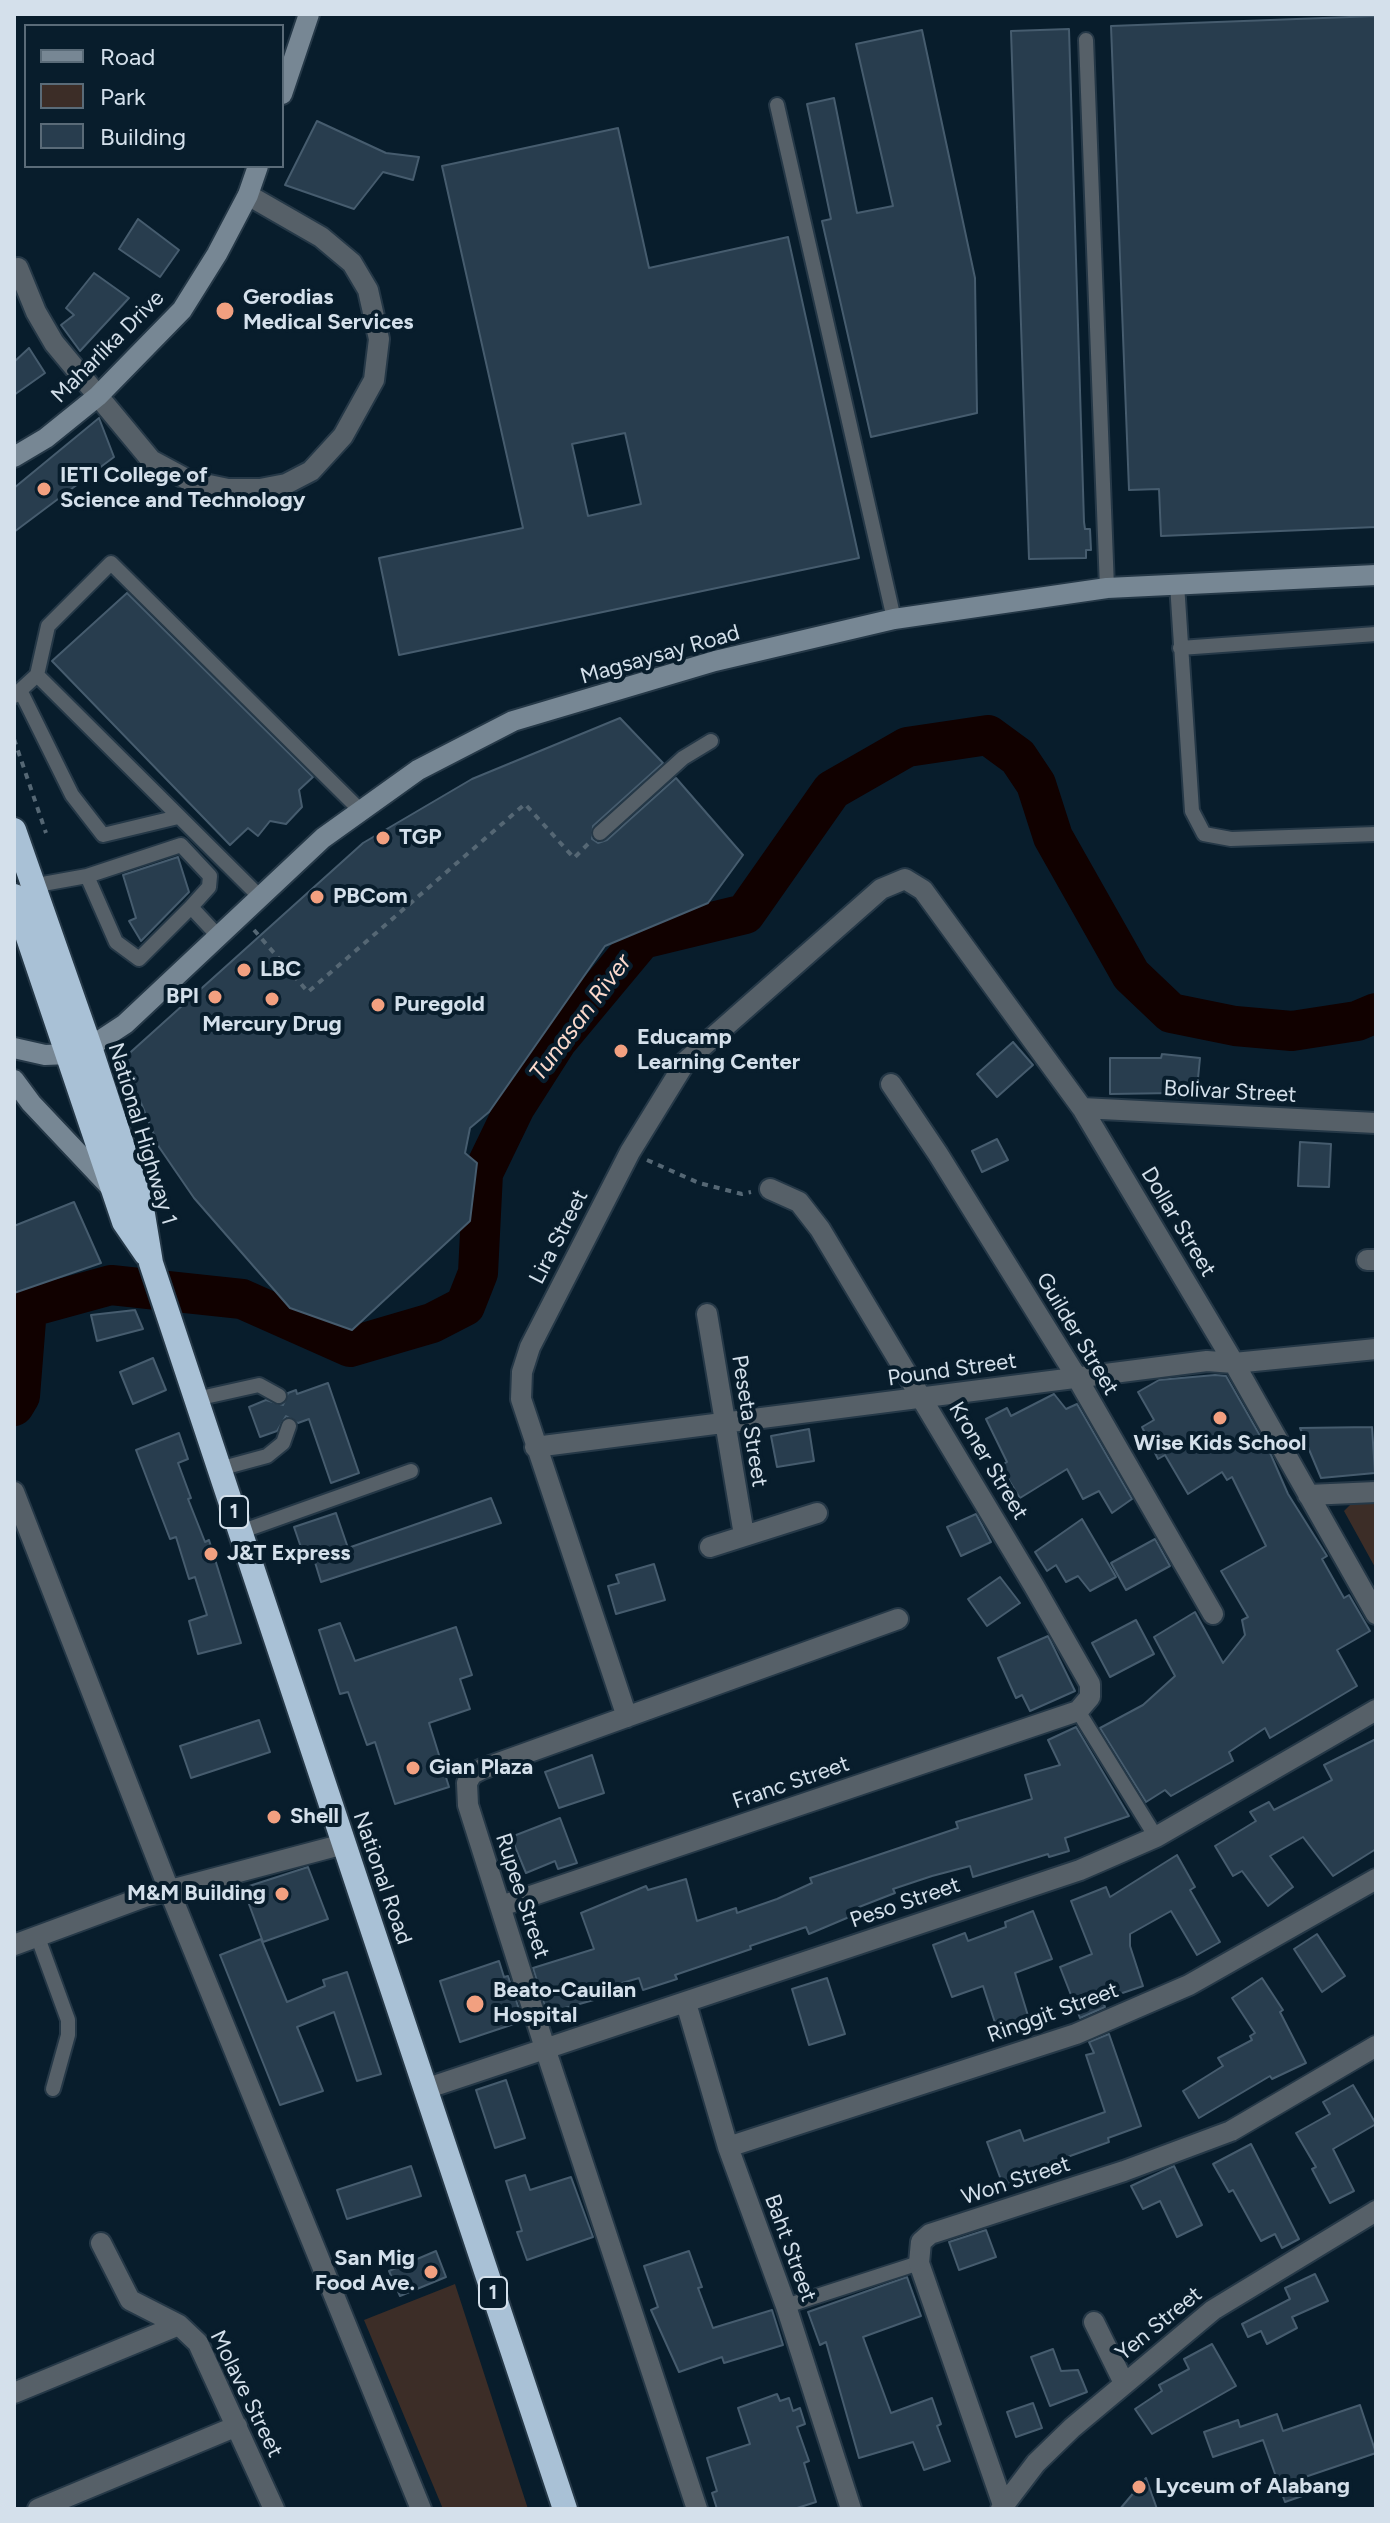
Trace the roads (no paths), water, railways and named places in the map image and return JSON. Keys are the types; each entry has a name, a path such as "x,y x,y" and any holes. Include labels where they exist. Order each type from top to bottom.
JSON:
{"highway":[{"name":"National Highway 1","path":"14,830 20,891 141,1202 151,1263"},
{"name":"National Highway 1","path":"80,1051 124,1222 151,1263"},
{"name":"National Road","path":"151,1263 565,2509"}],"main road":[{"path":"284,88 309,14"},
{"name":"Maharlika Drive","path":"14,457 46,438 98,396 182,310 217,254 248,195 257,168"},
{"name":"Magsaysay Road","path":"80,1051 125,1024 323,838 418,770 513,721 715,661 894,619 1107,588 1376,575"},
{"path":"14,1048 45,1055 80,1051"},
{"path":"14,1080 31,1103 115,1193"}],"street":[{"path":"18,268 44,327 151,460 190,481 228,489 260,489 286,484 311,471 343,436 366,399 378,358 375,314 368,290 352,263 321,237 248,195"},
{"name":"Dollar Street","path":"905,879 923,890 1082,1108 1234,1363 1376,1614"},
{"name":"Lira Street","path":"627,1717 521,1399 530,1347 630,1152 686,1061 881,889 905,879"},
{"name":"Guilder Street","path":"891,1084 1076,1376 1213,1614"},
{"name":"Bolivar Street","path":"1082,1108 1376,1123"},
{"name":"Kroner Street","path":"770,1189 799,1202 820,1229 1090,1684 1084,1704"},
{"name":"Peseta Street","path":"707,1314 744,1535"},
{"name":"Pound Street","path":"535,1447 1076,1376 1207,1361 1234,1363 1376,1349"},
{"path":"14,1492 169,1890 421,2509"},
{"path":"1308,1495 1376,1492"},
{"path":"710,1547 817,1513"},
{"name":"Rupee Street","path":"697,2509 545,2048 466,1794 472,1774 898,1619"},
{"name":"Franc Street","path":"501,1906 1084,1704"},
{"name":"Peso Street","path":"425,2089 1080,1870 1156,1837 1376,1710"},
{"path":"14,1945 169,1890 344,1844"},
{"name":"Ringgit Street","path":"728,2147 1076,2034 1189,1985 1373,1888"},
{"name":"Baht Street","path":"686,2003 728,2147 786,2306 851,2509"},
{"name":"Won Street","path":"919,2263 918,2249 930,2234 1124,2171 1231,2131 1376,2046"},
{"name":"Yen Street","path":"1002,2507 1036,2463 1124,2383 1213,2310 1376,2211"},
{"name":"Molave Street","path":"101,2243 130,2300 179,2325 198,2343 237,2426 266,2506"},
{"path":"919,2263 1002,2507"},
{"path":"1094,2322 1124,2383"},
{"path":"14,2393 179,2325"},
{"path":"38,2509 237,2426"}],"lane":[{"path":"1086,40 1107,588"},
{"path":"777,105 894,619"},
{"path":"178,817 103,835 72,795 17,694 37,675 48,626 111,563 360,810"},
{"path":"1177,584 1192,811 1204,834 1231,839 1376,834"},
{"path":"1180,648 1376,634"},
{"path":"37,675 261,898"},
{"path":"600,833 683,758 711,741"},
{"path":"20,891 87,876 181,845 210,876 209,887 139,959 116,942 87,876"},
{"path":"191,907 219,937"},
{"path":"196,1399 259,1385 279,1396"},
{"path":"219,1469 267,1456 283,1443 289,1426"},
{"path":"240,1532 411,1471"},
{"path":"1084,1704 1156,1837"},
{"path":"37,1935 68,2020 66,2042 53,2089"},
{"path":"786,2306 919,2263"}],"waterway":[{"name":"Tunasan River","path":"14,1406 20,1396 27,1308 111,1285 242,1299 350,1347 432,1323 465,1306 478,1273 483,1173 515,1107 557,1041 642,939 745,914 832,790 907,747 988,735 1018,757 1036,784 1053,837 1131,975 1171,1013 1235,1026 1292,1031 1357,1021 1376,1013"}],"place":[{"name":"Gerodias Medical Services","path":"225,311"},
{"name":"IETI College of Science and Technology","path":"44,489"},
{"name":"TGP","path":"383,838"},
{"name":"PBCom","path":"317,897"},
{"name":"LBC","path":"244,970"},
{"name":"BPI","path":"215,997"},
{"name":"Mercury Drug","path":"272,999"},
{"name":"Puregold","path":"378,1005"},
{"name":"Educamp Learning Center","path":"621,1051"},
{"name":"Wise Kids School","path":"1220,1418"},
{"name":"J&T Express","path":"211,1554"},
{"name":"Gian Plaza","path":"413,1768"},
{"name":"Shell","path":"274,1817"},
{"name":"M&M Building","path":"282,1894"},
{"name":"Beato-Cauilan Hospital","path":"475,2004"},
{"name":"San Mig Food Ave.","path":"431,2272"},
{"name":"Lyceum of Alabang","path":"1139,2487"}]}
